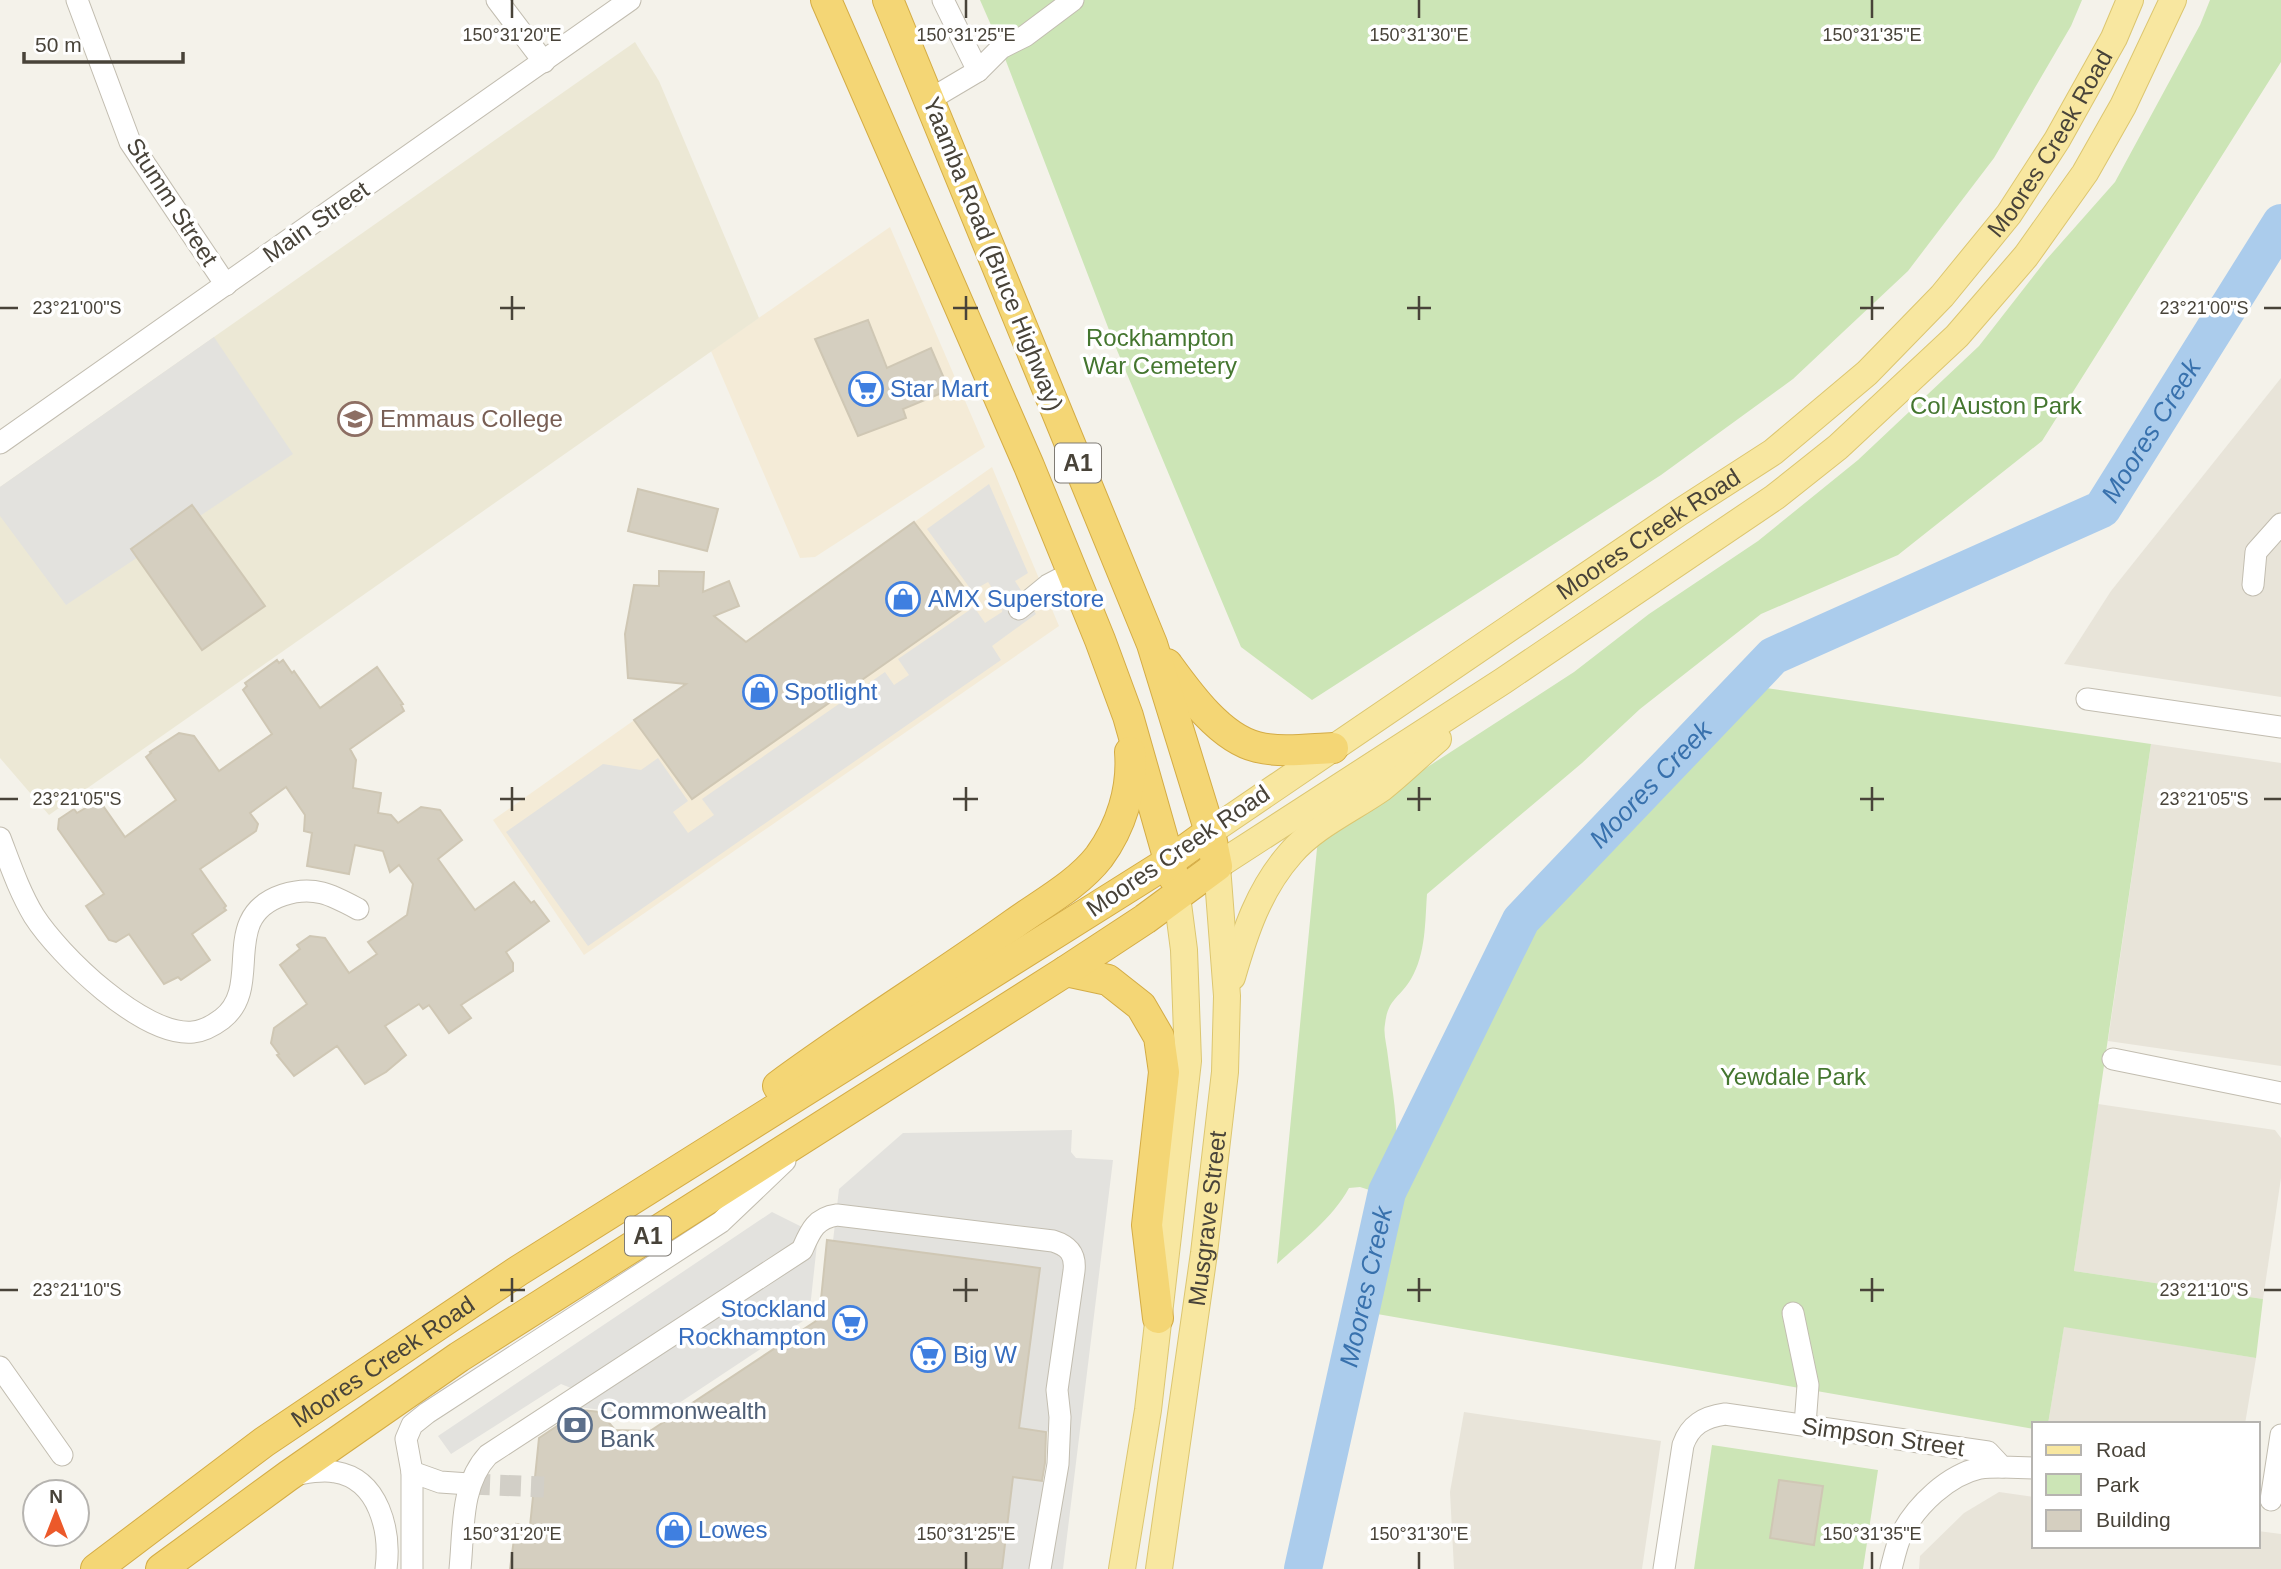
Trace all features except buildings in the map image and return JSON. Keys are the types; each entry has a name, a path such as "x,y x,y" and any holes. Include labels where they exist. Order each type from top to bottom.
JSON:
{"highway":[{"name":"Yaamba Road (Bruce Highway)","path":"826,0 1073,572 1128,716 1170,861 1177,896"},
{"name":"Yaamba Road (Bruce Highway)","path":"888,0 1153,643 1210,832 1217,866"},
{"path":"1153,643 1191,696 1238,740 1275,750 1333,748"},
{"name":"A1","path":"572,1238 843,1038 976,950 1079,877 1098,858 1113,834 1125,802 1132,773 1128,716"},
{"name":"Moores Creek Road","path":"96,1569 264,1442 572,1238 1170,861 1210,832"},
{"name":"Moores Creek Road","path":"161,1569 288,1476 459,1357 1066,971 1217,866"},
{"path":"1066,971 1108,980 1141,1006 1159,1037 1164,1072 1147,1225 1158,1318"}],"main road":[{"name":"Moores Creek Road","path":"1210,832 1773,452 1867,373 1942,296 2009,214 2064,129 2114,38 2130,0"},
{"name":"Moores Creek Road","path":"1217,866 1503,681 1775,496 1838,447 1957,336 2025,256 2085,173 2138,77 2173,0"},
{"path":"1227,996 1244,936 1257,904 1292,851 1383,787 1503,681"},
{"name":"Musgrave Street","path":"1160,1569 1209,1213 1225,1072 1227,996 1217,866"},
{"name":"Musgrave Street","path":"1122,1569 1148,1409 1188,1061 1184,950 1177,896"}],"street":[{"name":"Stumm Street","path":"77,0 130,142 226,285"},
{"path":"497,0 544,62"},
{"name":"Main Street","path":"0,443 630,0"},
{"path":"943,0 978,71"},
{"path":"929,100 978,71 1001,48 1025,36 1073,0"},
{"path":"2253,584 2256,552 2281,523"},
{"path":"1019,609 1048,584 1073,572"},
{"path":"2087,699 2281,727"},
{"path":"0,838 28,905 60,950 75,966 138,1015 175,1030 193,1032 210,1027 224,1018 236,1004 241,984 246,931 255,912 271,900 287,893 328,892 358,909"},
{"path":"2113,1059 2281,1093"},
{"path":"412,1569 412,1472 406,1439 412,1425 721,1222 817,1131"},
{"path":"460,1569 469,1485 477,1468 488,1455 802,1250 812,1227 827,1216 837,1215 1020,1236 1065,1245 1073,1253 1076,1261 1057,1390 1060,1417 1058,1464 1040,1569"},
{"path":"1793,1313 1808,1385 1805,1425"},
{"path":"0,1367 62,1455"},
{"name":"Simpson Street","path":"1664,1569 1682,1445 1687,1432 1711,1416 1725,1414 1988,1452 2002,1467 2032,1468"},
{"path":"2270,1499 2281,1434"},
{"path":"1891,1569 1901,1535 1916,1513 1934,1494 1955,1478 1979,1469 2002,1467"},
{"path":"288,1476 318,1471 335,1472 359,1480 370,1492 386,1530 386,1569"},
{"path":"412,1472 440,1482 469,1485"}],"shaded area":[{"name":"Emmaus College","path":"635,42 659,81 759,318 49,815 0,758 0,487"},
{"path":"890,227 985,447 815,557 800,558 711,351"},
{"path":"214,337 293,454 66,605 0,516 0,487"},
{"path":"2281,378 2281,697 2064,664 2111,591"},
{"path":"992,467 1059,626 584,955 493,820"},
{"path":"989,484 1028,573 1015,581 1036,614 992,646 1001,660 588,946 506,832 603,764 641,770 658,758 688,801 673,812 688,833 714,815 702,799 885,672 894,685 909,675 898,659 974,607 985,623 1002,612 1003,605 988,582 972,591 927,529"},
{"path":"2151,744 2281,763 2281,1066 2108,1041"},
{"path":"2098,1104 2275,1130 2281,1138 2281,1178 2263,1299 2074,1271"},
{"path":"1072,1130 1071,1152 1076,1158 1113,1160 1063,1569 1002,1569 1013,1477 1045,1481 1051,1432 1019,1428 1040,1269 833,1241 839,1189 903,1133"},
{"path":"772,1212 818,1235 809,1317 658,1417 578,1407 581,1392 561,1384 451,1454 438,1436"},
{"path":"2064,1326 2256,1358 2245,1422 2048,1422"},
{"path":"1464,1412 1661,1441 1642,1569 1454,1569 1450,1492"},
{"path":"1999,1492 2032,1497 2032,1548 2260,1548 2260,1531 2281,1534 2281,1569 1919,1569 1920,1556 1964,1513"}],"green space":[{"name":"Rockhampton War Cemetery","path":"980,0 2082,0 2071,26 1994,158 1908,271 1793,379 1661,475 1312,700 1241,647 1114,343"},
{"name":"Col Auston Park","path":"2210,0 2281,0 2281,62 2042,441 1898,555 1761,614 1640,709 1582,763 1427,894 1420,959 1411,979 1392,1003 1385,1024 1396,1127 1390,1179 1382,1194 1360,1187 1349,1188 1325,1220 1277,1264 1318,838 1574,672 1649,614 1758,541 1858,460 1979,346 2046,260 2115,182 2200,25"},
{"name":"Yewdale Park","path":"1745,685 2151,744 2074,1271 2263,1299 2256,1358 2064,1327 2048,1422 2032,1422 2032,1429 1360,1311 1387,1192 1521,920"},
{"path":"1712,1445 1878,1470 1863,1569 1694,1569"}],"waterway":[{"name":"Moores Creek","path":"1303,1569 1387,1192 1521,920 1773,656 2102,509 2281,223"}],"tunnel":[{"path":"469,1484 544,1487"}],"place":[{"name":"Star Mart","path":"866,389"},
{"name":"Emmaus College","path":"355,419"},
{"name":"AMX Superstore","path":"903,599"},
{"name":"Spotlight","path":"760,692"},
{"name":"Stockland Rockhampton","path":"850,1323"},
{"name":"Big W","path":"928,1355"},
{"name":"Commonwealth Bank","path":"575,1425"},
{"name":"Lowes","path":"674,1530"}]}
